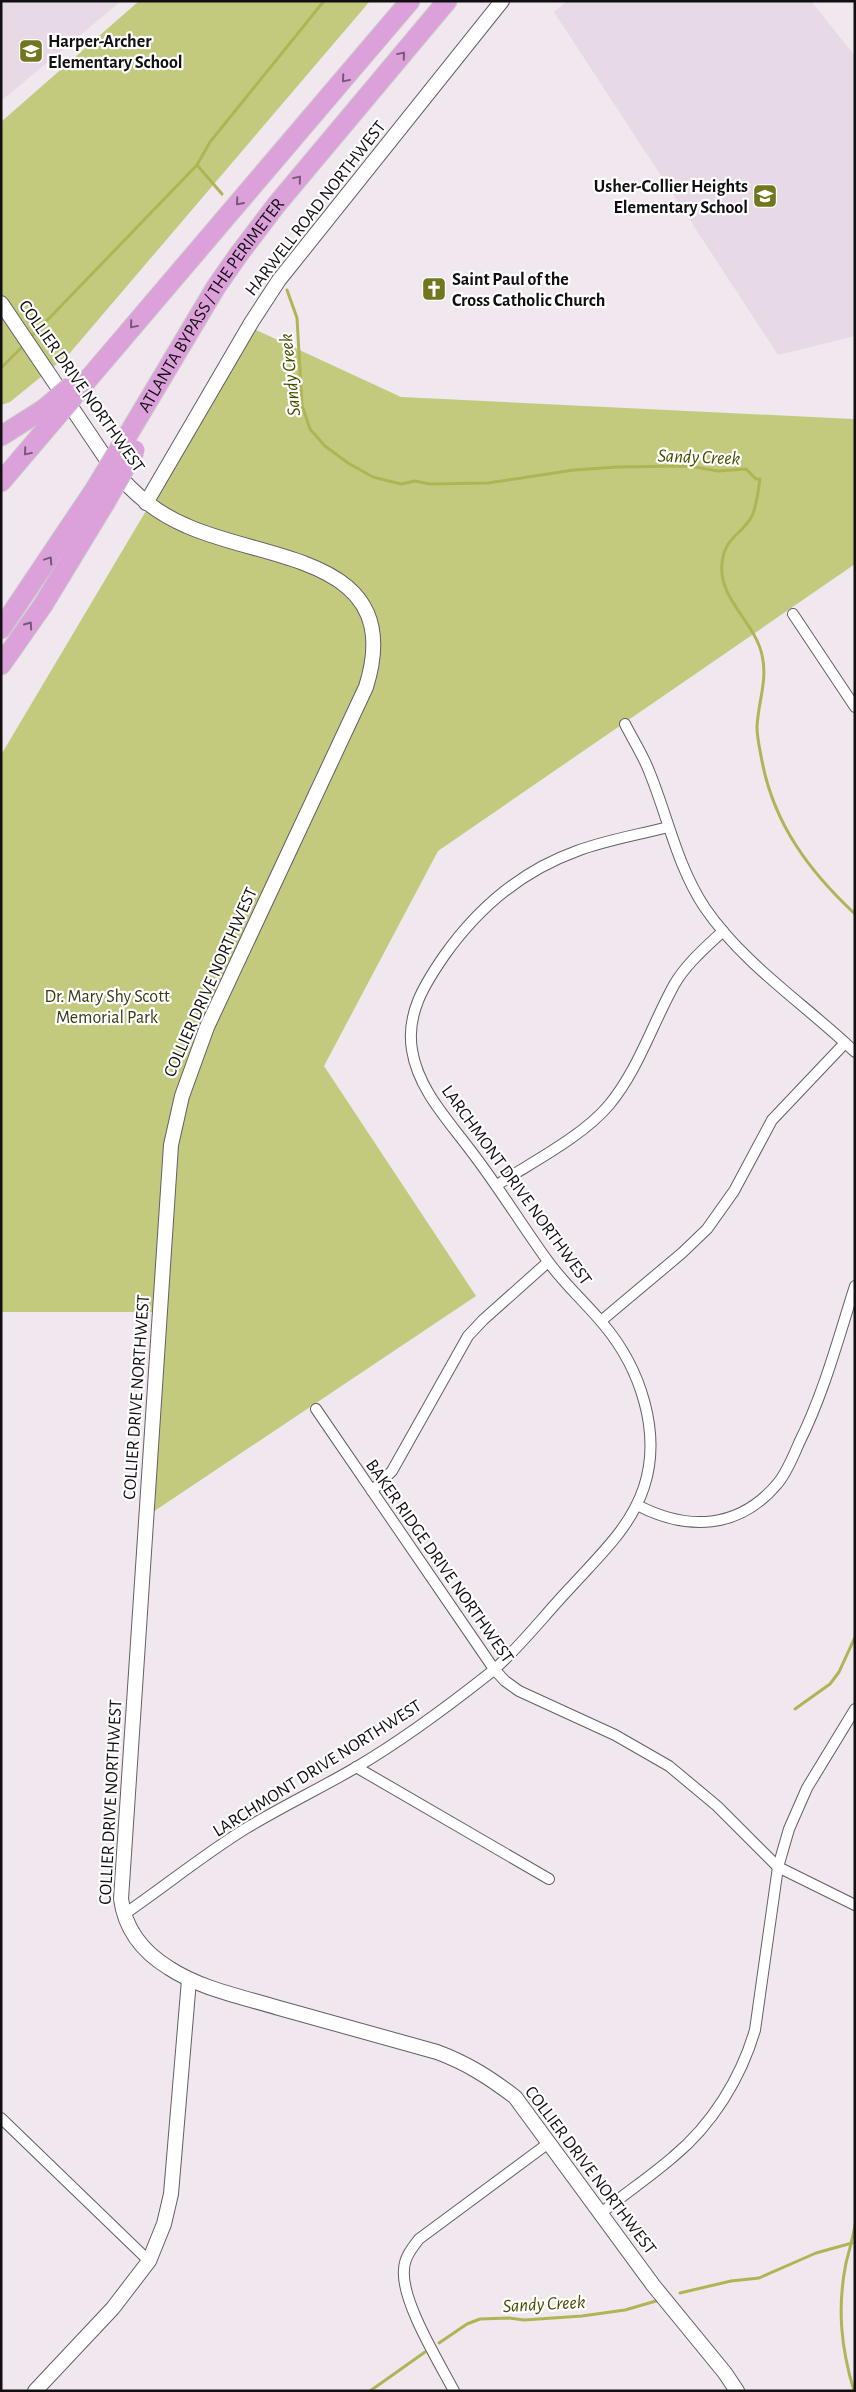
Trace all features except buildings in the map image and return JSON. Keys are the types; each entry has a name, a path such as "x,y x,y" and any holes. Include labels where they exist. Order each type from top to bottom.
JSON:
{"highway":[{"name":"ATLANTA BYPASS / THE PERIMETER","path":"48,416 64,390 92,374 410,1"},
{"name":"ATLANTA BYPASS / THE PERIMETER","path":"1,629 100,496 130,444 146,402 216,287 239,254 277,204 447,1"},
{"path":"1,436 48,416"},
{"path":"1,482 48,416"},
{"path":"1,665 43,605 100,496"}],"main road":[{"name":"HARWELL ROAD NORTHWEST","path":"146,503 251,323 279,280 502,1"},
{"name":"COLLIER DRIVE NORTHWEST","path":"1,303 113,469 128,487 146,503 189,527 303,562 326,572 352,591 361,602 369,618 374,649 373,664 366,687 207,1027 189,1071 174,1130 168,1180 134,1692 121,1899 123,1915 130,1931 140,1944 167,1968 189,1980 437,2052 462,2062 490,2077 515,2097 550,2142 600,2214 737,2391"},
{"path":"35,2391 113,2308 148,2261 164,2224 171,2194 189,1980"}],"street":[{"path":"793,614 855,708"},
{"path":"625,724 649,771 668,827 690,881 723,931 753,963 855,1052"},
{"name":"LARCHMONT DRIVE NORTHWEST","path":"123,1915 241,1832 356,1767 417,1729 494,1669 617,1537 637,1505 645,1485 650,1463 648,1419 628,1360 616,1340 601,1321 568,1287 548,1262 497,1185 432,1098 422,1081 411,1048 413,1015 418,998 428,979 461,933 490,902 512,885 543,866 579,850 668,827"},
{"path":"497,1185 572,1136 608,1106 638,1061 675,983 696,957 723,931"},
{"path":"601,1321 682,1254 707,1229 734,1191 772,1120 845,1043"},
{"path":"372,1491 392,1471 468,1336 483,1320 548,1262"},
{"path":"637,1505 660,1516 686,1523 713,1522 739,1514 766,1495 778,1483 788,1468 807,1427 825,1381 855,1286"},
{"name":"BAKER RIDGE DRIVE NORTHWEST","path":"316,1409 494,1669 505,1681 519,1691 614,1735 669,1766 717,1806 778,1867 855,1905"},
{"path":"600,2214 690,2142 714,2114 736,2079 749,2050 755,2030 778,1867 789,1829 807,1788 855,1709"},
{"path":"356,1767 549,1879"},
{"path":"1,2118 148,2261"},
{"path":"454,2391 414,2312 405,2284 404,2270 406,2262 419,2240 550,2142"}],"shaded area":[{"name":"Harper-Archer Elementary School","path":"1,1 121,1 1,101"},
{"name":"Usher-Collier Heights Elementary School","path":"567,1 811,1 855,56 855,336 778,355 554,12"}],"green space":[{"path":"139,1 370,1 69,354 10,402 1,405 1,122"},
{"name":"Dr. Mary Shy Scott Memorial Park","path":"254,329 401,397 853,419 855,422 855,564 438,851 324,1066 476,1296 144,1518 155,1312 1,1312 1,755"}],"waterway":[{"path":"33,335 197,165 210,142 324,1"},
{"name":"Sandy Creek","path":"197,165 222,194"},
{"name":"Sandy Creek","path":"287,290 297,318 302,405 310,429 325,446 348,463 373,477 401,484 415,481 430,484 488,483 574,470 617,467 689,466 718,471 746,469 756,479 760,479 752,516 730,541 724,554 722,576 731,599 758,643 764,664 757,727 762,761 775,805 796,845 823,881 855,914"},
{"path":"1,368 21,348"},
{"path":"795,1709 830,1684 839,1672 855,1637"},
{"path":"854,2391 843,2343 841,2312 843,2280 855,2225"},
{"name":"Sandy Creek","path":"680,2293 731,2281 759,2278 816,2253 852,2243"},
{"name":"Sandy Creek","path":"439,2343 467,2324 480,2319 509,2318 524,2320 582,2316 625,2310 656,2301"},
{"name":"Sandy Creek","path":"370,2391 425,2352"}],"place":[{"name":"Harper-Archer Elementary School","path":"31,51"},
{"name":"Usher-Collier Heights Elementary School","path":"765,196"},
{"name":"Saint Paul of the Cross Catholic Church","path":"434,289"}]}
